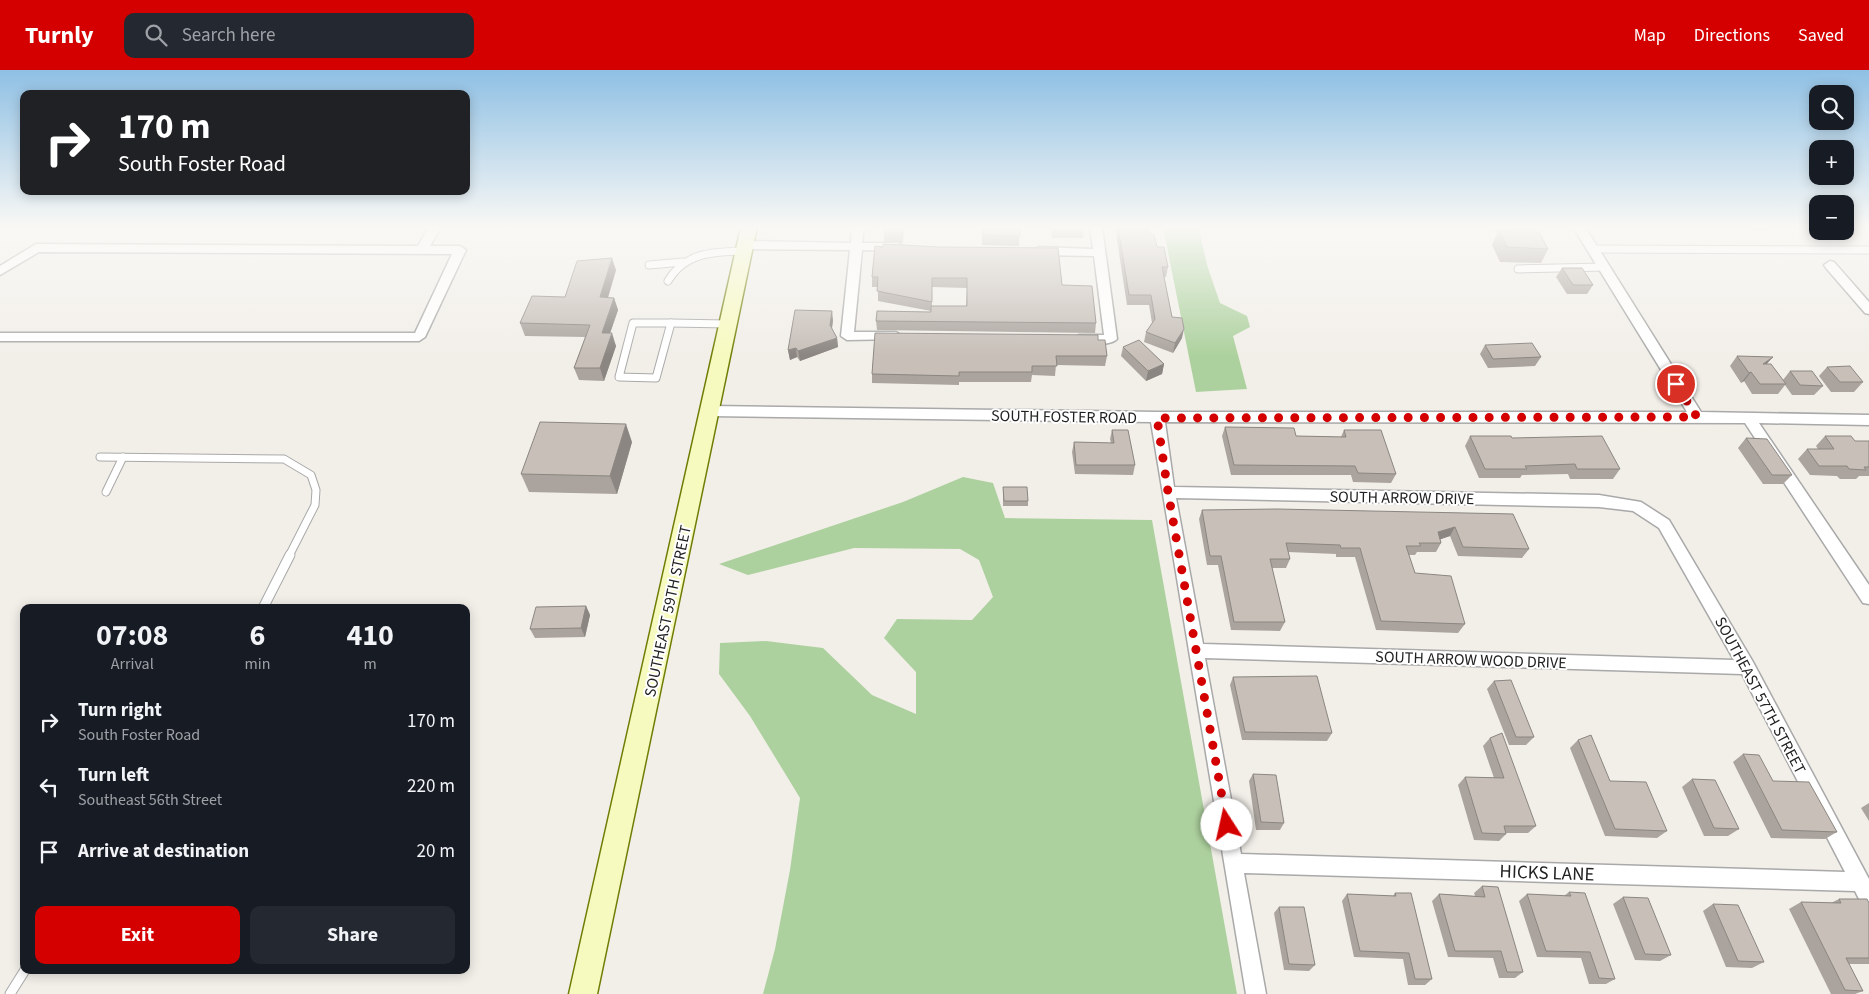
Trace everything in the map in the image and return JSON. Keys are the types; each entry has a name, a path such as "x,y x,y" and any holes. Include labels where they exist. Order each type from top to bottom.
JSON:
{"main road":[{"name":"SOUTHEAST 59TH STREET","path":"584,994 740,270"}],"street":[{"path":"0,337 419,337 451,270"},
{"path":"854,270 847,336 905,336"},
{"path":"1062,338 1111,339 1102,270"},
{"path":"1606,270 1697,417"},
{"path":"1834,270 1869,310"},
{"name":"SOUTH FOSTER ROAD","path":"710,411 1157,418 1697,417 1869,420"},
{"path":"1157,418 1168,492 1256,994"},
{"path":"1749,418 1869,598"},
{"name":"SOUTH ARROW DRIVE","path":"1168,492 1599,501 1636,506"},
{"name":"SOUTHEAST 57TH STREET","path":"1636,506 1664,524 1747,667 1865,890"},
{"name":"SOUTH ARROW WOOD DRIVE","path":"1196,651 1747,667"},
{"name":"HICKS LANE","path":"1234,863 1865,890"}],"lane":[{"path":"668,281 673,270"},
{"path":"671,323 656,378 619,377 634,323 671,323 728,324"},
{"path":"100,457 284,459 311,475 316,490 315,505 264,604"},
{"path":"106,492 123,457"},
{"path":"10,994 22,974"}],"green space":[{"path":"1172,270 1209,270 1220,303 1247,316 1250,327 1233,336 1247,389 1196,392"},
{"path":"963,477 993,483 1005,518 1152,520 1237,994 763,994 775,949 790,870 800,798 750,716 719,674 720,643 766,641 823,648 872,695 916,714 916,672 884,638 897,619 972,620 993,597 979,560 960,549 854,548 748,575 719,564 903,502"}],"building":[{"path":"574,270 608,270 600,297 614,298 602,333 612,333 600,368 574,368 590,325 520,323 532,296 565,297"},
{"path":"873,270 1060,270 1062,285 1092,286 1096,323 876,321 877,311 931,312 931,306 967,306 967,278 932,278 932,302 877,291 878,277 872,277"},
{"path":"1125,270 1163,270 1172,317 1182,318 1184,329 1175,343 1146,332 1155,319 1151,295 1129,295"},
{"path":"1563,270 1583,270 1593,285 1573,285"},
{"path":"795,310 832,311 830,325 837,338 798,351 796,348 788,350"},
{"path":"875,333 1098,335 1098,340 1105,340 1107,356 1056,356 1057,366 1032,366 1032,372 959,372 959,376 872,374"},
{"path":"1139,340 1164,364 1148,371 1123,347"},
{"path":"1532,343 1541,357 1493,359 1485,345"},
{"path":"1737,356 1773,357 1763,364 1771,364 1786,384 1760,384 1751,372 1749,373"},
{"path":"1850,366 1863,382 1840,382 1827,367"},
{"path":"1790,371 1812,371 1823,386 1800,385"},
{"path":"540,422 626,424 610,476 521,474"},
{"path":"1225,427 1294,428 1296,436 1346,437 1344,430 1381,430 1396,474 1358,473 1355,466 1234,465"},
{"path":"1112,430 1128,430 1135,465 1076,465 1074,442 1114,443"},
{"path":"1470,436 1511,436 1512,438 1602,436 1620,469 1577,469 1575,464 1525,466 1527,469 1485,469"},
{"path":"1825,436 1851,436 1855,441 1869,441 1869,467 1864,467 1866,470 1849,469 1847,466 1819,466 1807,449 1834,449"},
{"path":"1746,438 1767,439 1792,475 1772,475"},
{"path":"1003,487 1027,487 1028,501 1004,501"},
{"path":"1277,509 1513,514 1529,549 1463,547 1455,527 1438,532 1441,543 1419,543 1421,546 1406,546 1415,573 1451,576 1465,624 1381,621 1360,548 1341,548 1340,545 1286,543 1290,559 1270,559 1285,622 1234,622 1221,556 1210,556 1202,510"},
{"path":"586,606 581,628 530,629 536,607"},
{"path":"1317,676 1332,733 1245,732 1233,677"},
{"path":"1511,680 1534,737 1516,737 1494,681"},
{"path":"1502,733 1536,826 1504,826 1506,834 1482,833 1465,777 1504,778 1490,738"},
{"path":"1591,735 1610,781 1646,782 1667,831 1615,829 1578,740"},
{"path":"1743,754 1759,755 1773,781 1809,782 1837,832 1782,830"},
{"path":"1253,774 1276,775 1284,823 1261,822"},
{"path":"1692,779 1715,780 1739,829 1714,828"},
{"path":"1482,886 1498,887 1523,972 1507,972 1501,951 1455,951 1439,894 1485,897"},
{"path":"1569,892 1585,893 1615,979 1599,978 1590,952 1546,951 1527,894 1571,896"},
{"path":"1395,893 1411,893 1432,979 1415,979 1409,953 1360,951 1347,894 1396,896"},
{"path":"1623,897 1648,898 1671,955 1645,954"},
{"path":"1839,899 1867,899 1869,903 1869,958 1846,958 1863,991 1845,990 1801,902 1841,903"},
{"path":"1713,904 1738,905 1764,962 1738,961"},
{"path":"1279,907 1304,907 1315,965 1289,964"}],"route":[{"path":"1227,825 1168,492 1157,418 1697,417 1676,384"}]}
